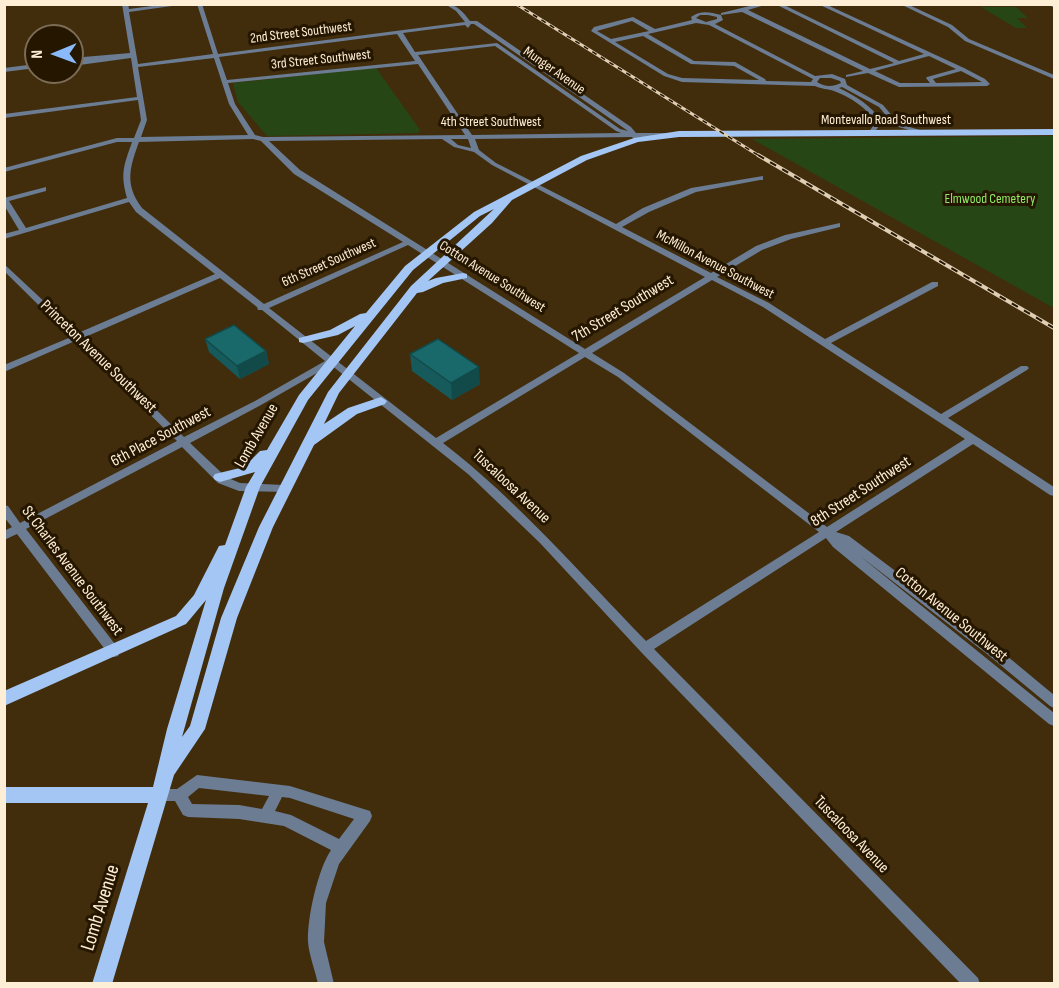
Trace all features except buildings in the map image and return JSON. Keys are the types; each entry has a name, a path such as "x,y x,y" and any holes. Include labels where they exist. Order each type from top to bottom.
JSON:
{"main road":[{"name":"Montevallo Road Southwest","path":"679,134 1054,132"},
{"name":"Lomb Avenue","path":"102,984 165,776 175,729 217,588 253,488 303,399 330,362 409,268 477,214 584,158 634,138 679,134"},
{"name":"Lomb Avenue","path":"165,776 197,729 230,618 266,527 334,392 407,297 489,221 511,196"},
{"path":"407,297 430,284 463,276"},
{"path":"303,340 334,333 371,312"},
{"path":"306,446 349,411 381,400"},
{"path":"220,477 248,471 284,432"},
{"path":"4,699 114,652 181,620 199,599 240,522"},
{"path":"4,795 159,795"}],"street":[{"path":"4,237 131,199 126,168 139,139 144,120 125,8 184,4"},
{"path":"199,4 232,104 254,137"},
{"name":"Munger Avenue","path":"447,4 458,10 468,22 466,25 618,130 634,138"},
{"path":"733,4 893,84 987,84 962,69 820,4"},
{"path":"709,23 719,17 766,4"},
{"path":"780,6 795,4"},
{"path":"902,4 940,21 967,40 1054,77"},
{"path":"780,6 899,63"},
{"path":"696,21 693,18 696,15 719,17 824,75 842,80 881,106 897,125 927,133"},
{"path":"654,31 633,19 593,29 611,42 674,78 692,81 764,81 797,84 815,81 824,75"},
{"path":"611,42 696,21 709,23 815,81 865,104 879,122 871,133"},
{"name":"2nd Street Southwest","path":"136,66 468,22"},
{"name":"Munger Avenue","path":"468,22 475,22 629,128 634,138"},
{"name":"McMillon Avenue Southwest","path":"399,32 472,140 476,151 494,164 766,305 1054,492"},
{"path":"644,34 693,63 735,64 764,81"},
{"path":"414,54 495,44"},
{"path":"84,61 128,57 133,54"},
{"path":"512,56 522,54"},
{"path":"833,88 842,80 929,54"},
{"name":"3rd Street Southwest","path":"225,82 420,62"},
{"path":"4,70 24,68"},
{"path":"935,85 930,78 962,69"},
{"path":"566,93 575,91"},
{"path":"4,116 141,98"},
{"path":"218,137 235,128 238,115"},
{"path":"442,136 456,146 476,151"},
{"name":"4th Street Southwest","path":"263,139 442,136 634,138"},
{"path":"4,170 117,140 218,137 263,139"},
{"name":"Cotton Avenue Southwest","path":"263,139 297,172 621,375 828,533 837,544 1054,720"},
{"path":"615,228 694,190 760,178"},
{"path":"24,231 5,200 43,189"},
{"name":"Tuscaloosa Avenue","path":"131,199 151,222 472,471 544,540 645,648 972,984"},
{"name":"7th Street Southwest","path":"435,443 711,276 776,240 837,225"},
{"name":"6th Street Southwest","path":"261,308 408,242"},
{"name":"Princeton Avenue Southwest","path":"4,266 220,477 239,487 284,489"},
{"path":"4,369 219,275"},
{"path":"825,343 935,284"},
{"name":"6th Place Southwest","path":"4,536 184,442 330,362"},
{"path":"941,418 1024,368"},
{"name":"8th Street Southwest","path":"645,648 973,439"},
{"name":"St Charles Avenue Southwest","path":"4,509 114,652"},
{"name":"Cotton Avenue Southwest","path":"828,533 845,539 991,650 1054,702"},
{"path":"159,795 179,795 197,781 290,792 365,816 333,860 319,903 316,942 326,984"},
{"path":"265,817 279,790"},
{"path":"179,795 188,810 240,812 286,820 342,848"}],"green space":[{"path":"981,7 1016,7 1028,18 1017,18 1027,28 1016,28"},
{"path":"376,68 420,130 418,133 267,136 238,102 233,83"},
{"name":"Elmwood Cemetery","path":"1054,136 1054,308 752,139"}],"railway":[{"path":"516,4 761,157"},
{"path":"758,155 1054,328"}]}
